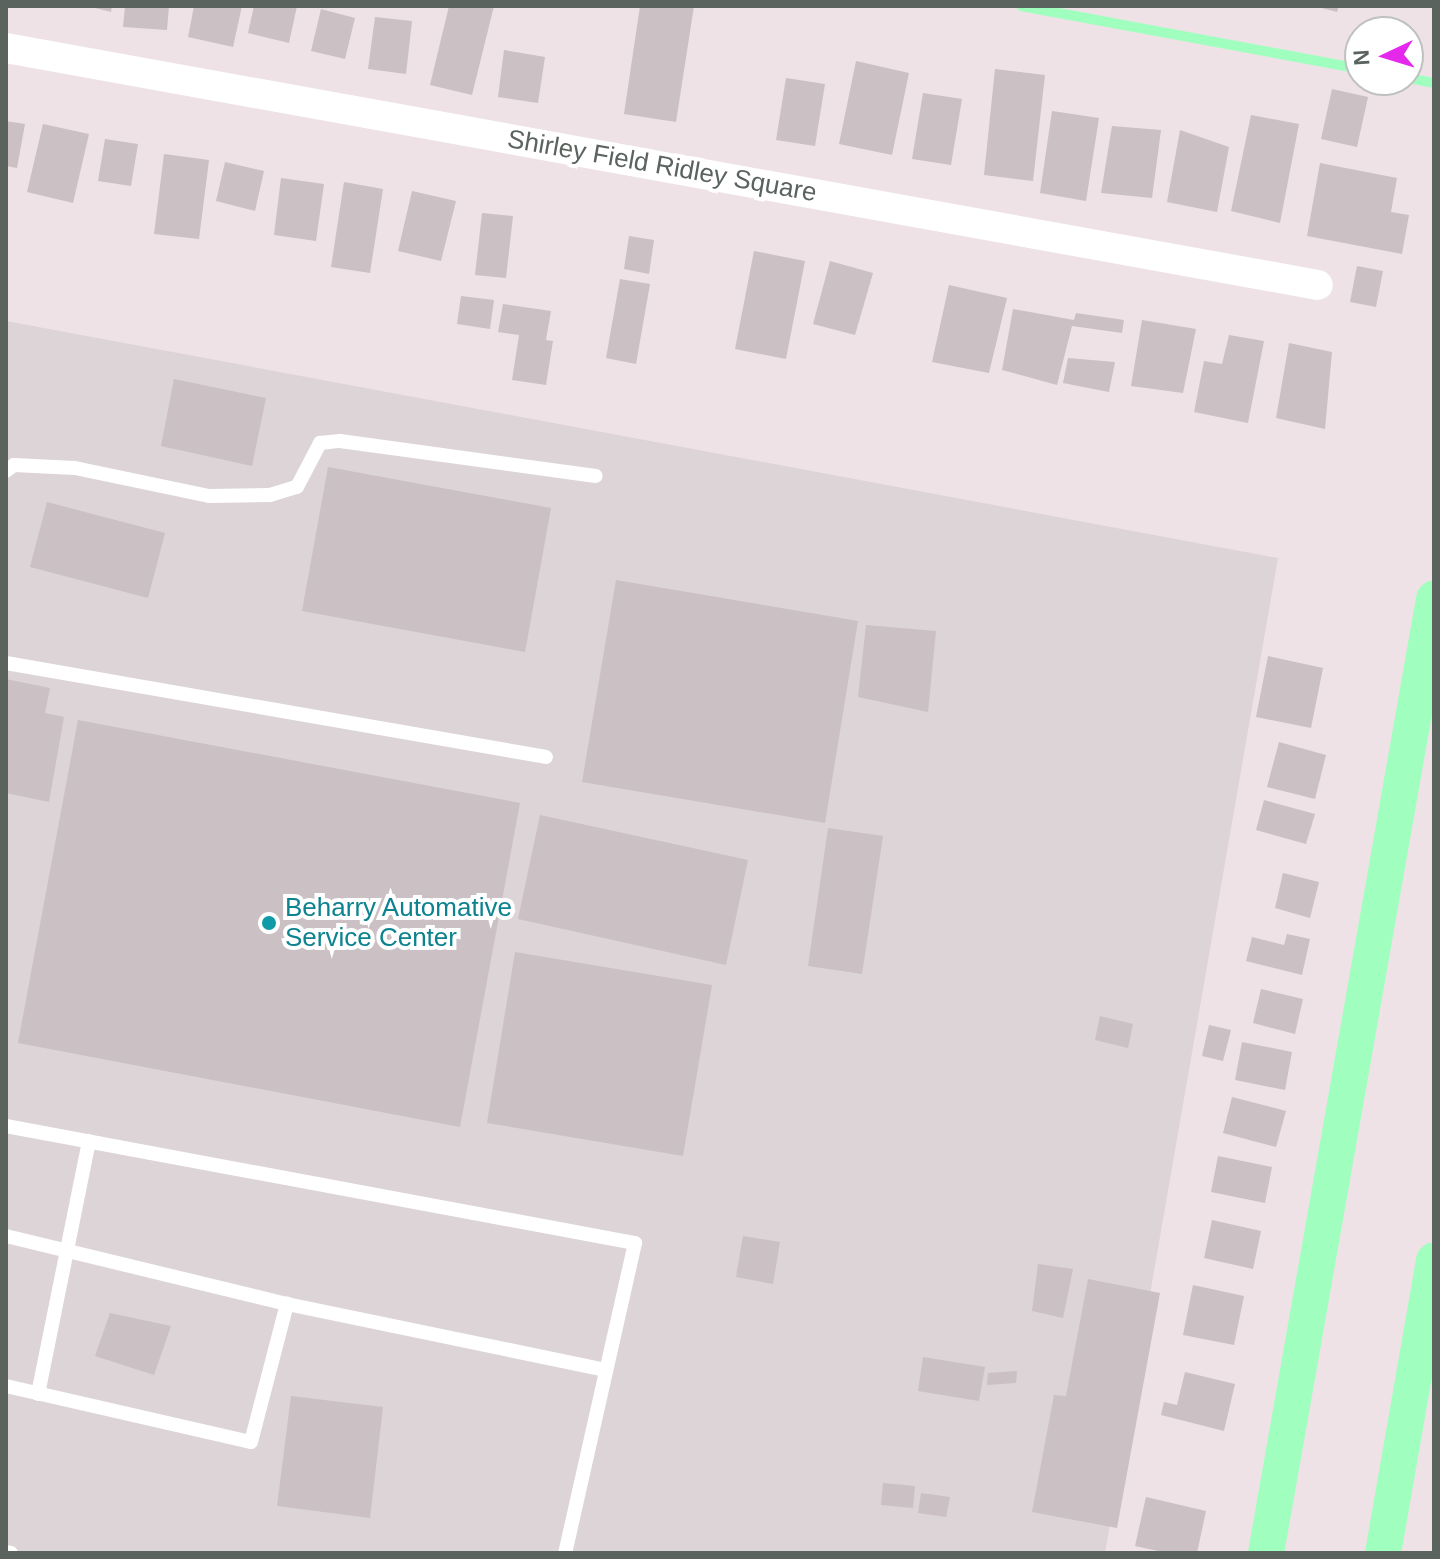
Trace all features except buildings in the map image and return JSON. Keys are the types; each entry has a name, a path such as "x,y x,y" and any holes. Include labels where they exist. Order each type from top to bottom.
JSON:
{"street":[{"name":"Shirley Field Ridley Square","path":"6,48 1318,285"}],"lane":[{"path":"6,471 14,465 75,468 209,496 270,495 297,487 320,443 340,441 596,476"},
{"path":"6,663 546,757"},
{"path":"6,1126 635,1243 565,1553"},
{"path":"38,1394 64,1250 89,1141"},
{"path":"6,1236 287,1304 606,1370"},
{"path":"6,1386 251,1442 287,1304"}],"shaded area":[{"path":"6,321 1278,558 1105,1553 6,1553"}],"waterway":[{"path":"1021,6 1344,66"},
{"path":"1424,81 1434,83"},
{"path":"1266,1553 1434,599"},
{"path":"1383,1553 1434,1260"}],"place":[{"name":"Beharry Automative Service Center","path":"269,923"}]}
